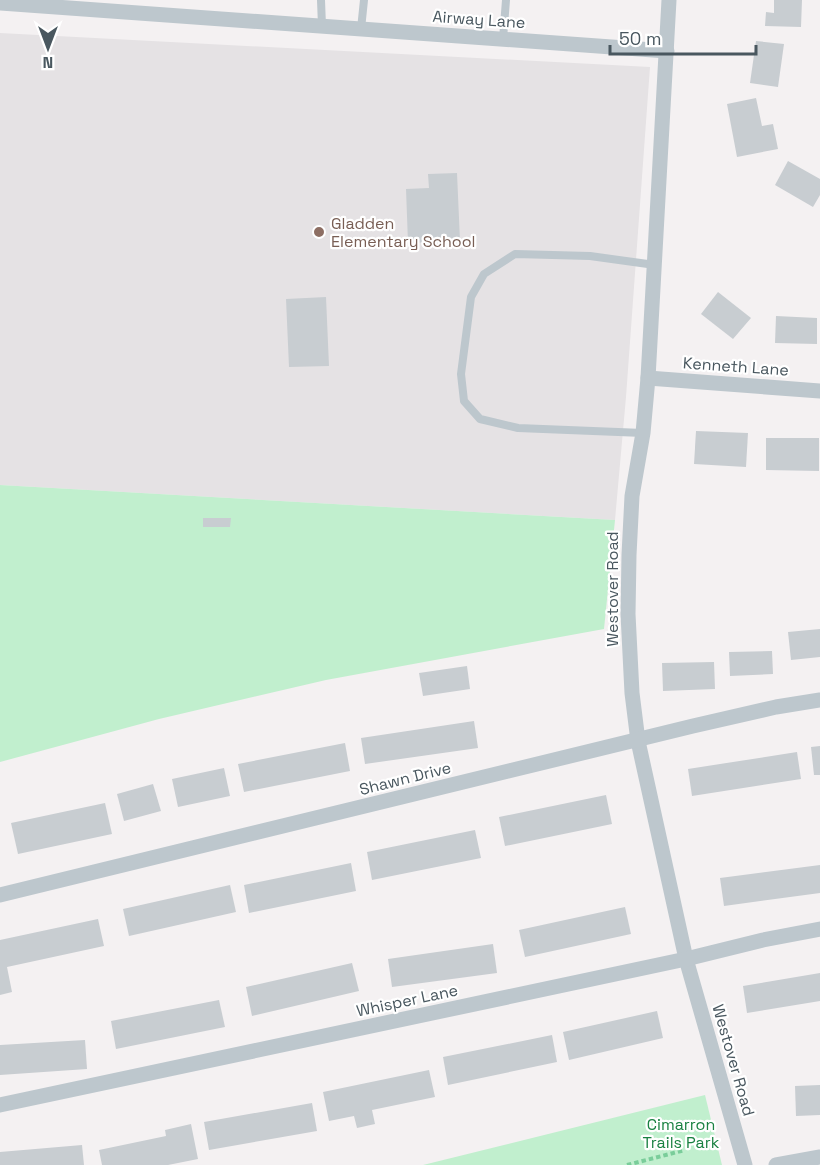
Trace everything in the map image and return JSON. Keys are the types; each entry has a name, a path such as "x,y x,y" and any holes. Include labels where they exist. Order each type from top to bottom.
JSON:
{"street":[{"name":"Westover Road","path":"669,0 648,378 643,433 632,496 628,614 632,693 638,741 687,959 745,1165"},
{"name":"Airway Lane","path":"0,3 19,2 667,51"},
{"name":"Kenneth Lane","path":"648,378 820,391"},
{"name":"Shawn Drive","path":"0,895 766,710 820,700"},
{"name":"Whisper Lane","path":"0,1105 687,959 820,928"},
{"path":"776,1165 820,1157"}],"lane":[{"path":"321,0 322,26"},
{"path":"360,28 364,0"},
{"path":"503,39 506,0"},
{"path":"643,433 518,428 480,419 464,401 461,374 471,297 484,274 514,254 590,256 655,265"}],"path":[{"path":"627,1165 686,1150"}],"shaded area":[{"name":"Gladden Elementary School","path":"0,33 650,67 615,520 0,485"}],"green space":[{"path":"0,485 615,520 604,629 326,680 159,719 0,762"},
{"name":"Cimarron Trails Park","path":"705,1095 722,1165 423,1165"}],"building":[{"path":"774,0 802,0 801,27 765,26 766,12 774,13"},
{"path":"756,41 784,44 778,87 750,83"},
{"path":"756,98 762,126 773,124 778,149 737,157 727,104"},
{"path":"788,161 820,179 820,195 813,207 775,185"},
{"path":"457,173 460,241 408,243 406,189 429,188 428,174"},
{"path":"718,292 751,318 733,339 701,314"},
{"path":"326,297 329,366 289,367 286,299"},
{"path":"776,316 817,318 817,344 775,343"},
{"path":"696,431 748,433 746,467 694,464"},
{"path":"766,438 819,438 819,471 766,470"},
{"path":"203,518 231,518 230,527 203,527"},
{"path":"820,629 820,657 791,660 788,632"},
{"path":"772,651 773,674 730,676 729,652"},
{"path":"714,662 715,689 663,691 662,663"},
{"path":"467,666 470,689 423,696 419,673"},
{"path":"474,721 478,748 365,764 361,738"},
{"path":"345,743 350,771 244,792 238,764"},
{"path":"820,746 820,775 814,775 811,747"},
{"path":"797,752 801,779 692,796 688,769"},
{"path":"224,768 230,796 178,807 172,779"},
{"path":"153,784 161,811 124,821 117,794"},
{"path":"606,795 612,824 505,846 499,817"},
{"path":"105,803 112,834 18,854 11,823"},
{"path":"475,830 481,858 372,880 367,852"},
{"path":"351,863 356,891 249,913 244,885"},
{"path":"820,865 820,893 724,906 720,878"},
{"path":"230,885 236,912 129,936 123,909"},
{"path":"625,907 631,934 525,957 519,930"},
{"path":"98,919 104,946 7,967 12,992 0,995 0,940"},
{"path":"493,944 497,973 392,987 388,959"},
{"path":"352,963 359,991 252,1016 246,987"},
{"path":"820,973 820,1001 747,1013 743,986"},
{"path":"219,1000 225,1027 116,1049 111,1021"},
{"path":"657,1011 663,1038 569,1060 563,1032"},
{"path":"552,1035 557,1062 448,1085 443,1057"},
{"path":"85,1040 87,1069 0,1075 0,1045"},
{"path":"429,1070 435,1097 372,1110 375,1124 357,1128 354,1116 329,1121 323,1092"},
{"path":"820,1085 820,1115 796,1116 795,1086"},
{"path":"312,1103 317,1131 209,1150 204,1122"},
{"path":"191,1124 198,1159 168,1165 102,1165 99,1150 166,1136 165,1130"},
{"path":"82,1145 84,1165 0,1165 0,1152"}],"place":[{"name":"Gladden Elementary School","path":"319,232"}]}
